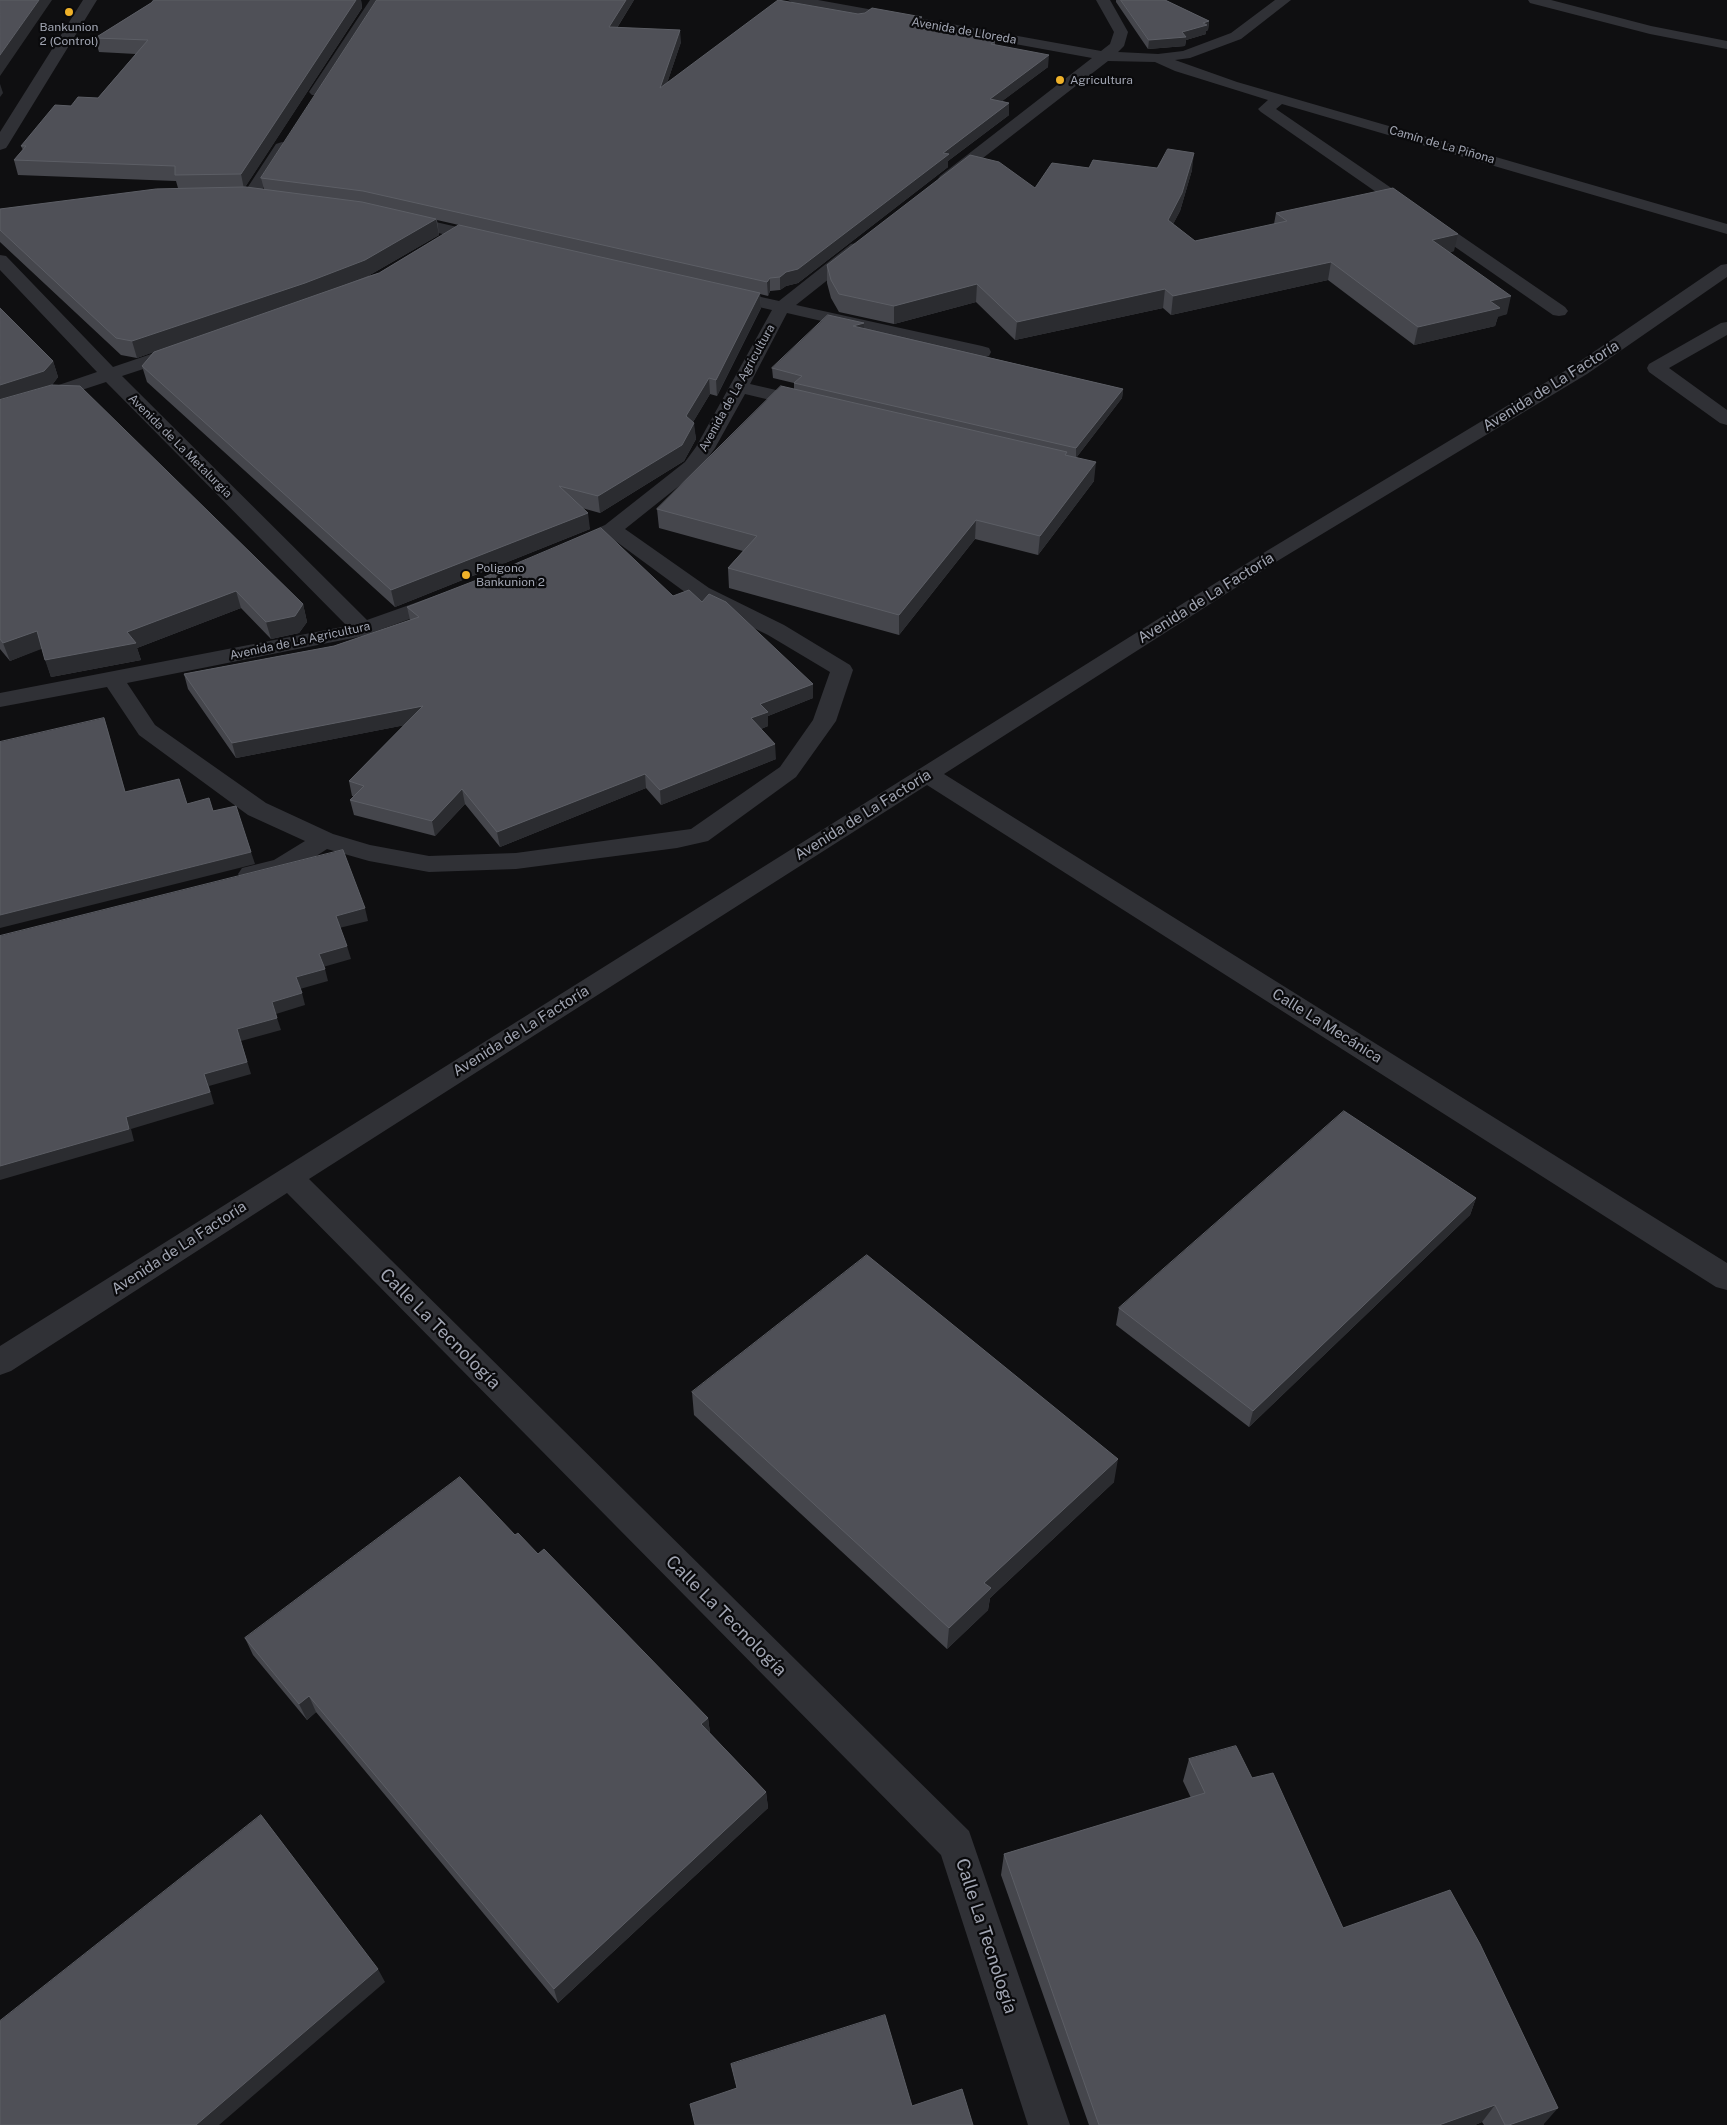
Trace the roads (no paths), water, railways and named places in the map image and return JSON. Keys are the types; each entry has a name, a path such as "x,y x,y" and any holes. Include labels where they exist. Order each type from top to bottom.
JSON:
{"street":[{"path":"0,145 90,0"},
{"path":"308,106 376,0"},
{"name":"Avenida de Lloreda","path":"795,0 1104,56 1158,58"},
{"path":"931,191 1117,46 1121,32 1103,0"},
{"path":"1158,58 1185,55 1236,36 1284,0"},
{"path":"1535,0 1650,30 1727,45"},
{"name":"Camín de La Piñona","path":"1158,58 1180,68 1727,229"},
{"path":"1280,98 1266,108 1559,311"},
{"path":"250,196 292,131"},
{"path":"233,196 269,198"},
{"path":"384,215 502,243"},
{"path":"436,247 458,233"},
{"name":"Avenida de La Agricultura","path":"558,552 612,529 692,466 705,448 782,307 870,238"},
{"name":"Avenida de La Metalurgia","path":"0,260 110,376 362,629"},
{"name":"Avenida de La Factoría","path":"0,1362 289,1177 1272,556 1580,370 1727,269"},
{"path":"713,291 982,352"},
{"path":"1727,327 1656,368 1727,419"},
{"path":"0,411 110,376 192,347"},
{"path":"739,387 826,407"},
{"path":"113,678 147,730 257,809 324,840 369,854 428,864 516,861 677,840 699,835 788,772 824,721 842,670 776,630 701,593 612,529"},
{"name":"Avenida de La Agricultura","path":"0,700 263,650 362,629 460,592"},
{"name":"Calle La Mecánica","path":"927,774 1727,1278"},
{"path":"226,881 282,867 324,840"},
{"name":"Calle La Tecnología","path":"289,1177 956,1844 1048,2125"}],"place":[{"name":"Bankunion 2 (Control)","path":"69,12"},
{"name":"Agricultura","path":"1060,80"},
{"name":"Poligono Bankunion 2","path":"466,575"}]}
